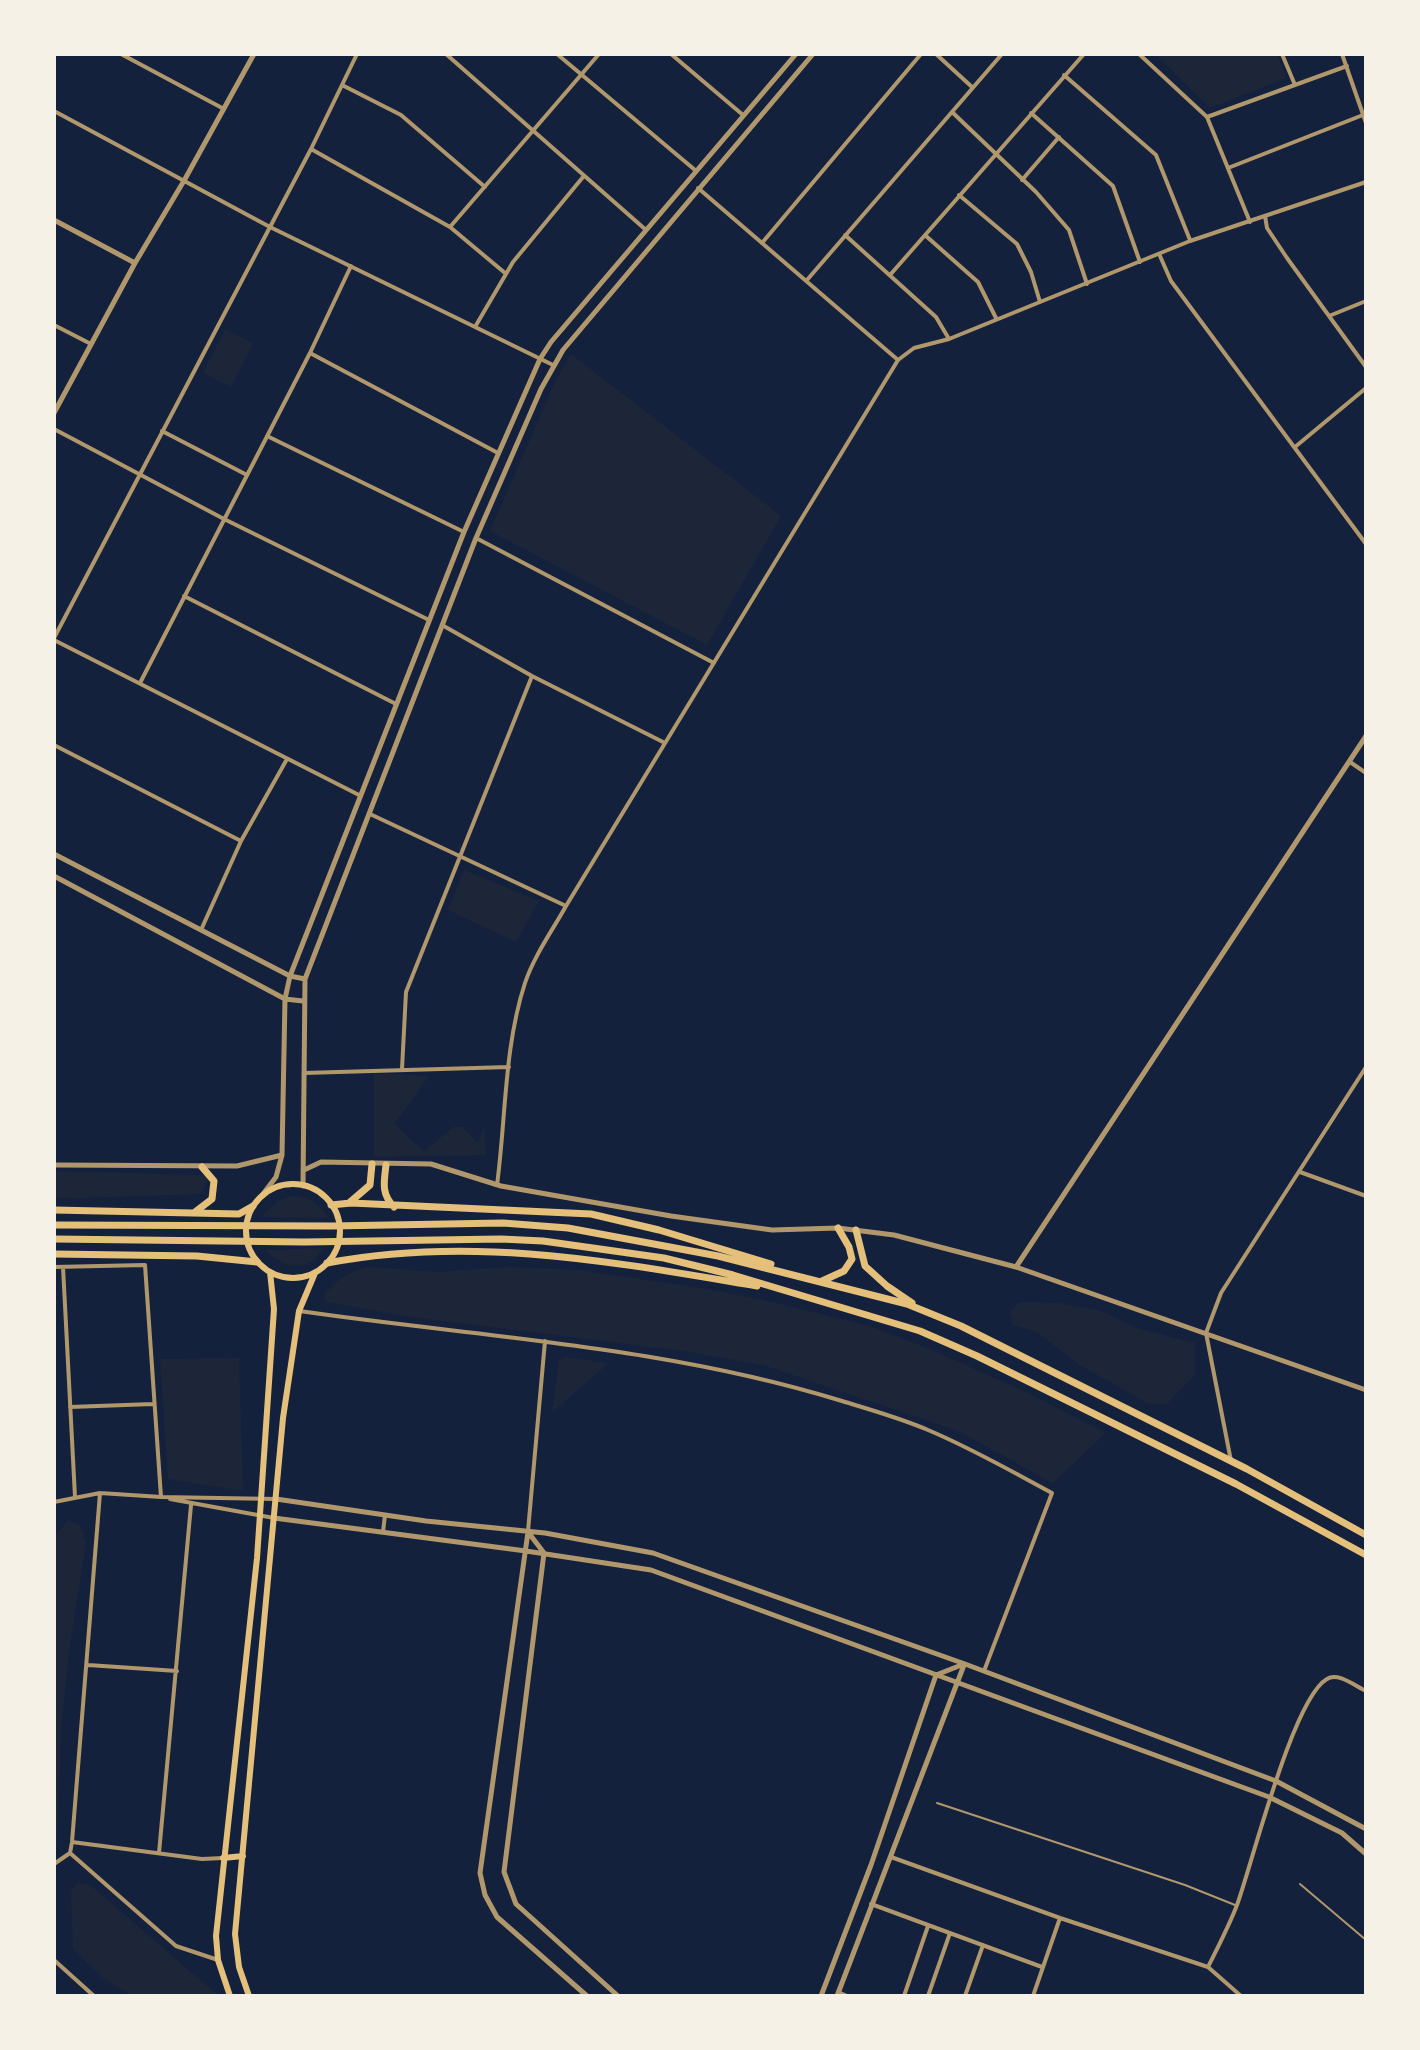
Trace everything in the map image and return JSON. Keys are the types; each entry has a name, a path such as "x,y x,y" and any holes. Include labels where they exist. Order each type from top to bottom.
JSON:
{"highway":[{"path":"349,1203 370,1185 372,1164"},
{"path":"386,1165 385,1199 394,1207"},
{"path":"193,1214 212,1199 214,1181 202,1167"},
{"path":"331,1205 349,1203 591,1214 659,1230 920,1309 961,1326 1231,1461 1366,1535"},
{"path":"54,1210 239,1214 253,1206"},
{"path":"54,1225 503,1223 568,1228 627,1238 807,1277"},
{"path":"822,1281 844,1271 852,1259 838,1228"},
{"path":"856,1230 865,1266 920,1309"},
{"path":"54,1239 304,1242 501,1239 543,1241 664,1258 792,1292 920,1331 1236,1484 1366,1555"},
{"path":"327,1263 377,1253 493,1250 581,1259 792,1292"},
{"path":"54,1254 197,1256 257,1262"}],"main road":[{"path":"292,1184 303,1186 320,1194 331,1205 336,1212 339,1235 336,1250 315,1273 300,1278 285,1278 257,1262 249,1250 247,1220 263,1194 292,1184"},
{"path":"230,1996 218,1960 216,1936 257,1558 274,1309 270,1272"},
{"path":"249,1996 239,1967 235,1934 287,1388 299,1311 315,1273"},
{"path":"241,1697 257,1699"},
{"path":"223,1858 243,1856"}],"street":[{"path":"121,54 224,109"},
{"path":"54,413 254,54"},
{"path":"357,54 311,149 54,639 361,796"},
{"path":"446,54 646,230"},
{"path":"557,54 695,170"},
{"path":"450,227 599,54"},
{"path":"671,54 743,115"},
{"path":"263,1194 276,1177 282,1155 285,999 290,976 464,532 540,359 695,170 796,54"},
{"path":"303,1186 305,979 476,538 553,365 813,54"},
{"path":"762,243 921,54"},
{"path":"936,54 972,87"},
{"path":"807,280 1002,54"},
{"path":"890,275 1084,54"},
{"path":"1139,54 1207,117 1250,222"},
{"path":"1282,54 1295,85"},
{"path":"1342,54 1366,123"},
{"path":"1207,117 1347,66"},
{"path":"1064,75 1156,155 1190,241"},
{"path":"342,85 401,115 485,187"},
{"path":"54,111 270,227 553,365"},
{"path":"952,112 1069,230 1087,284"},
{"path":"1031,113 1113,186 1140,262"},
{"path":"1227,169 1363,115"},
{"path":"1022,180 1059,137"},
{"path":"311,149 450,227 505,273"},
{"path":"475,327 505,273 583,177"},
{"path":"497,1185 517,1012 527,979 566,906 898,360 914,348 949,339 1160,256 1190,241 1366,182"},
{"path":"698,188 898,360"},
{"path":"959,195 1017,244 1031,272 1040,302"},
{"path":"1265,216 1267,228 1366,367"},
{"path":"54,220 135,263"},
{"path":"845,235 936,317 949,339"},
{"path":"926,236 978,282 996,319"},
{"path":"1160,256 1171,281 1366,544"},
{"path":"140,683 310,353 351,266"},
{"path":"1329,316 1366,301"},
{"path":"54,325 92,345"},
{"path":"310,353 498,453"},
{"path":"1295,447 1366,388"},
{"path":"54,429 224,519 429,620"},
{"path":"162,431 247,475"},
{"path":"267,436 464,532"},
{"path":"476,538 715,663"},
{"path":"184,596 398,706"},
{"path":"442,625 532,676 665,743"},
{"path":"402,1069 406,992 532,676"},
{"path":"1016,1267 1366,736"},
{"path":"54,745 241,841"},
{"path":"201,930 241,841 287,759"},
{"path":"1350,762 1366,773"},
{"path":"370,814 566,906"},
{"path":"54,854 290,976 305,979"},
{"path":"54,876 285,999 303,1001"},
{"path":"304,1073 509,1067"},
{"path":"1231,1461 1206,1333 1221,1293 1366,1067"},
{"path":"54,1165 237,1166 282,1155"},
{"path":"304,1170 321,1162 431,1164 497,1185 720,1223 772,1230 838,1228 894,1235 1016,1267 1366,1390"},
{"path":"1300,1172 1366,1196"},
{"path":"54,1267 145,1265 161,1497"},
{"path":"63,1267 75,1497"},
{"path":"299,1311 545,1341 719,1370 808,1390 926,1429 988,1458 1052,1493 984,1671"},
{"path":"545,1341 526,1551 480,1873 485,1895 497,1917 587,1996"},
{"path":"70,1407 153,1404"},
{"path":"54,1864 70,1853 72,1842 100,1493"},
{"path":"54,1502 100,1493 276,1499 528,1531 653,1553 965,1664 1276,1781 1366,1829"},
{"path":"161,1497 258,1517 544,1553 651,1570 1269,1797 1342,1833 1366,1854"},
{"path":"159,1853 191,1505"},
{"path":"383,1532 385,1515"},
{"path":"528,1531 544,1553 504,1872 516,1904 618,1996"},
{"path":"936,1675 965,1664"},
{"path":"847,1996 837,1994 965,1664"},
{"path":"88,1665 177,1671"},
{"path":"821,1996 871,1865 936,1675"},
{"path":"1208,1967 1237,1905 1269,1797 1301,1719 1324,1680 1337,1676 1366,1691"},
{"path":"72,1842 202,1859 223,1858"},
{"path":"70,1853 176,1946 218,1960"},
{"path":"891,1857 1208,1967 1241,1996"},
{"path":"871,1904 1042,1967"},
{"path":"1033,1996 1060,1918"},
{"path":"904,1996 928,1926"},
{"path":"928,1996 950,1933"},
{"path":"965,1996 983,1945"},
{"path":"54,1960 94,1996"}],"lane":[{"path":"937,1803 1237,1905"},
{"path":"1300,1884 1366,1940"}],"shaded area":[{"path":"1155,54 1277,54 1287,78 1210,108"},
{"path":"225,329 253,343 231,387 203,373"},
{"path":"571,354 781,516 707,645 490,531 555,382"},
{"path":"464,870 539,901 516,942 448,910"},
{"path":"374,1073 429,1076 395,1123 425,1151 453,1127 462,1127 478,1142 484,1126 486,1155 374,1157"},
{"path":"54,1171 206,1175 208,1181 201,1194 54,1199"},
{"path":"293,1196 314,1202 328,1218 262,1217 275,1203"},
{"path":"323,1248 311,1262 296,1266 280,1261 265,1250"},
{"path":"367,1267 439,1272 507,1267 579,1270 714,1290 776,1303 870,1326 932,1350 1028,1393 1106,1433 1053,1483 956,1430 763,1365 689,1352 411,1317 326,1302 324,1295 338,1281"},
{"path":"1019,1302 1059,1303 1099,1310 1136,1328 1195,1343 1195,1375 1166,1405 1147,1403 1078,1364 1037,1332 1013,1325 1009,1313"},
{"path":"565,1357 609,1363 552,1412 559,1360"},
{"path":"239,1358 243,1491 168,1479 160,1359"},
{"path":"68,1520 80,1525 86,1543 69,1651 61,1730 57,1846 54,1850 54,1538"},
{"path":"77,1883 89,1884 219,1996 133,1996 103,1978 73,1949 71,1892"}]}
